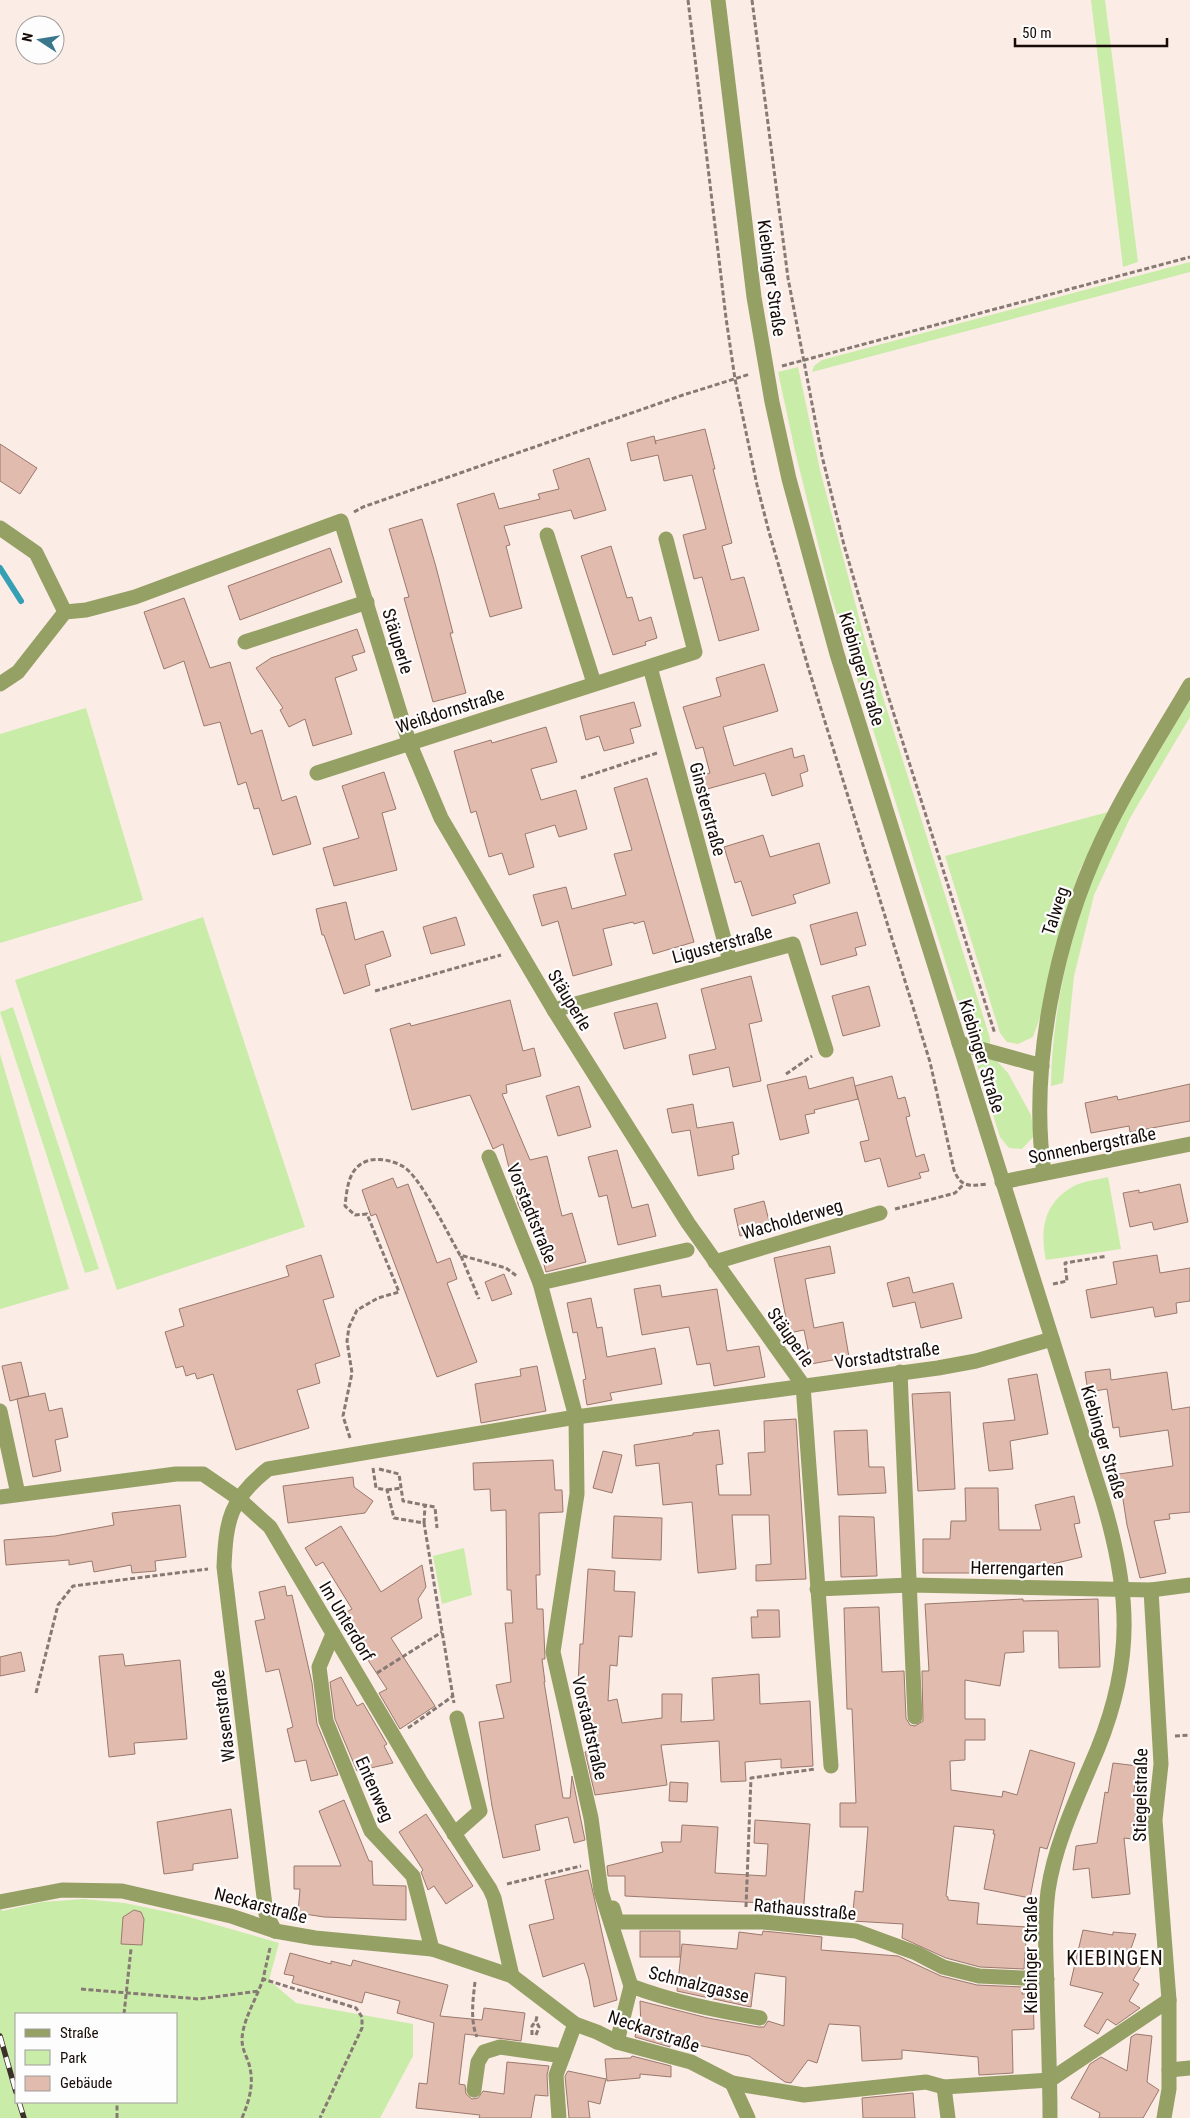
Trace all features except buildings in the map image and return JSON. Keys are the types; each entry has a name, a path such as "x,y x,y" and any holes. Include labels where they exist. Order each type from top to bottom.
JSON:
{"street":[{"name":"Kiebinger Straße","path":"718,0 746,236 766,370 789,479 822,606 1114,1537 1123,1588 1125,1644 1117,1693 1107,1724 1070,1816 1051,1876 1046,1918 1050,2118"},
{"path":"0,684 18,672 65,612 86,610 135,597 341,521"},
{"name":"Stäuperle","path":"341,521 410,742 441,818 554,1010 715,1262 803,1385"},
{"path":"0,528 36,553 65,612"},
{"path":"547,535 594,683"},
{"name":"Weißdornstraße","path":"317,773 695,652 666,539"},
{"name":"Stäuperle","path":"245,642 367,602"},
{"name":"Ginsterstraße","path":"650,667 730,962"},
{"name":"Talweg","path":"1044,1173 1040,1130 1042,1066 1062,948 1072,913 1102,840 1190,685"},
{"name":"Ligusterstraße","path":"554,1010 793,944 825,1049"},
{"path":"959,1043 1042,1066"},
{"name":"Sonnenbergstraße","path":"1002,1182 1190,1144"},
{"name":"Vorstadtstraße","path":"489,1157 540,1283 576,1417 577,1494 554,1652 591,1818 601,1892 630,1986"},
{"name":"Wacholderweg","path":"715,1262 880,1213"},
{"name":"Vorstadtstraße","path":"540,1283 687,1250"},
{"name":"Vorstadtstraße","path":"238,1498 251,1482 268,1469 576,1417 976,1361 1052,1339"},
{"path":"900,1372 916,1717"},
{"path":"803,1385 831,1766"},
{"path":"0,1411 18,1494"},
{"name":"Im Unterdorf","path":"0,1497 176,1474 203,1474 238,1498 270,1527 395,1738 454,1834 490,1888 512,1976"},
{"name":"Wasenstraße","path":"238,1498 226,1536 224,1567 266,1914 275,1931"},
{"name":"Herrengarten","path":"817,1589 910,1584 1151,1590 1190,1585"},
{"name":"Stiegelstraße","path":"1151,1590 1161,1764 1155,1820 1169,2000 1169,2089 1164,2118"},
{"name":"Entenweg","path":"333,1634 319,1667 326,1722 371,1831 413,1876 432,1949"},
{"path":"454,1834 480,1811 457,1718"},
{"name":"Neckarstraße","path":"0,1902 62,1890 122,1891 231,1916 275,1931 315,1938 432,1949 512,1976 575,2024 617,2042 691,2062 732,2083 804,2095 926,2082 944,2087 1050,2080"},
{"name":"Rathausstraße","path":"601,1892 610,1897 617,1922 745,1922 856,1931 916,1953 943,1967 979,1976 1047,1978"},
{"path":"617,2042 630,1986"},
{"name":"Schmalzgasse","path":"630,1986 676,2002 760,2018"},
{"path":"1050,2080 1169,2000"},
{"path":"559,2118 556,2075 575,2024"},
{"path":"474,2090 478,2062 484,2052 500,2047 563,2056"},
{"path":"1169,2070 1190,2068"},
{"path":"732,2083 748,2118"},
{"path":"944,2087 948,2118"}],"path":[{"path":"688,0 717,250 735,379 768,532 829,737 930,1062 954,1170 958,1180 964,1184 1002,1182"},
{"path":"752,0 784,252 802,360 822,456 853,579 1002,1054"},
{"path":"341,521 363,507 683,395 802,360 1190,257"},
{"path":"581,778 672,748"},
{"path":"375,990 519,950"},
{"path":"786,1074 825,1049"},
{"path":"437,1528 435,1508 402,1501 399,1474 373,1468 354,1456 343,1416 352,1373 347,1340 349,1327 356,1310 378,1298 399,1292 366,1214 355,1215 345,1206 351,1173 364,1162 376,1158 405,1167 418,1180 460,1255 479,1299"},
{"path":"880,1213 954,1193 964,1184"},
{"path":"460,1255 506,1268 522,1280 540,1283"},
{"path":"1035,1287 1067,1281 1065,1263 1107,1256"},
{"path":"373,1468 376,1488 387,1490 401,1488"},
{"path":"387,1490 394,1518 424,1522"},
{"path":"425,1505 424,1522 457,1718"},
{"path":"36,1694 58,1605 73,1586 224,1567"},
{"path":"362,1682 442,1632"},
{"path":"395,1738 452,1696"},
{"path":"745,1922 751,1778 831,1766"},
{"path":"490,1888 597,1862"},
{"path":"242,2118 249,2102 253,2080 243,2049 242,2037 263,1980 275,1931"},
{"path":"124,2013 131,1949"},
{"path":"477,1964 473,2003 474,2031 484,2052"},
{"path":"263,1980 356,2008 362,2017 362,2028 320,2118"},
{"path":"80,1989 199,2000 259,1991"},
{"path":"536,2021 543,1999"},
{"path":"117,2103 117,2118"}],"green space":[{"path":"1091,0 1105,0 1138,262 1123,267"},
{"path":"1190,262 1190,272 812,372 814,366 822,360"},
{"path":"798,367 820,470 865,640 990,1038 990,1044 979,1040 963,1018 830,592 795,451 778,372"},
{"path":"1190,700 1190,717 1130,818 1094,895 1074,976 1063,1083 1051,1086 1056,1017 1071,947 1092,880 1121,817"},
{"path":"86,708 143,900 0,943 0,734"},
{"path":"1108,812 1080,870 1062,922 1044,1006 1033,1037 1018,1044 1007,1042 1000,1033 945,856"},
{"path":"203,917 305,1227 117,1290 15,980"},
{"path":"13,1007 99,1269 85,1273 0,1012"},
{"path":"0,1054 69,1289 0,1309"},
{"path":"974,1055 995,1059 1008,1073 1031,1115 1034,1136 1022,1149 1009,1148 1000,1137"},
{"path":"1108,1177 1121,1249 1046,1260 1043,1238 1046,1218 1050,1209 1064,1193 1074,1186"},
{"path":"464,1548 472,1595 442,1604 433,1556"},
{"path":"84,1899 125,1903 182,1915 279,1943 269,1980 296,2003 413,2024 413,2056 380,2118 0,2118 0,1906 2,1911 42,1902"}],"waterway":[{"path":"0,568 21,601"}],"railway":[{"path":"0,2036 15,2088"},
{"path":"19,2103 24,2118"}],"district":[{"name":"KIEBINGEN","path":"1115,1958"}]}
